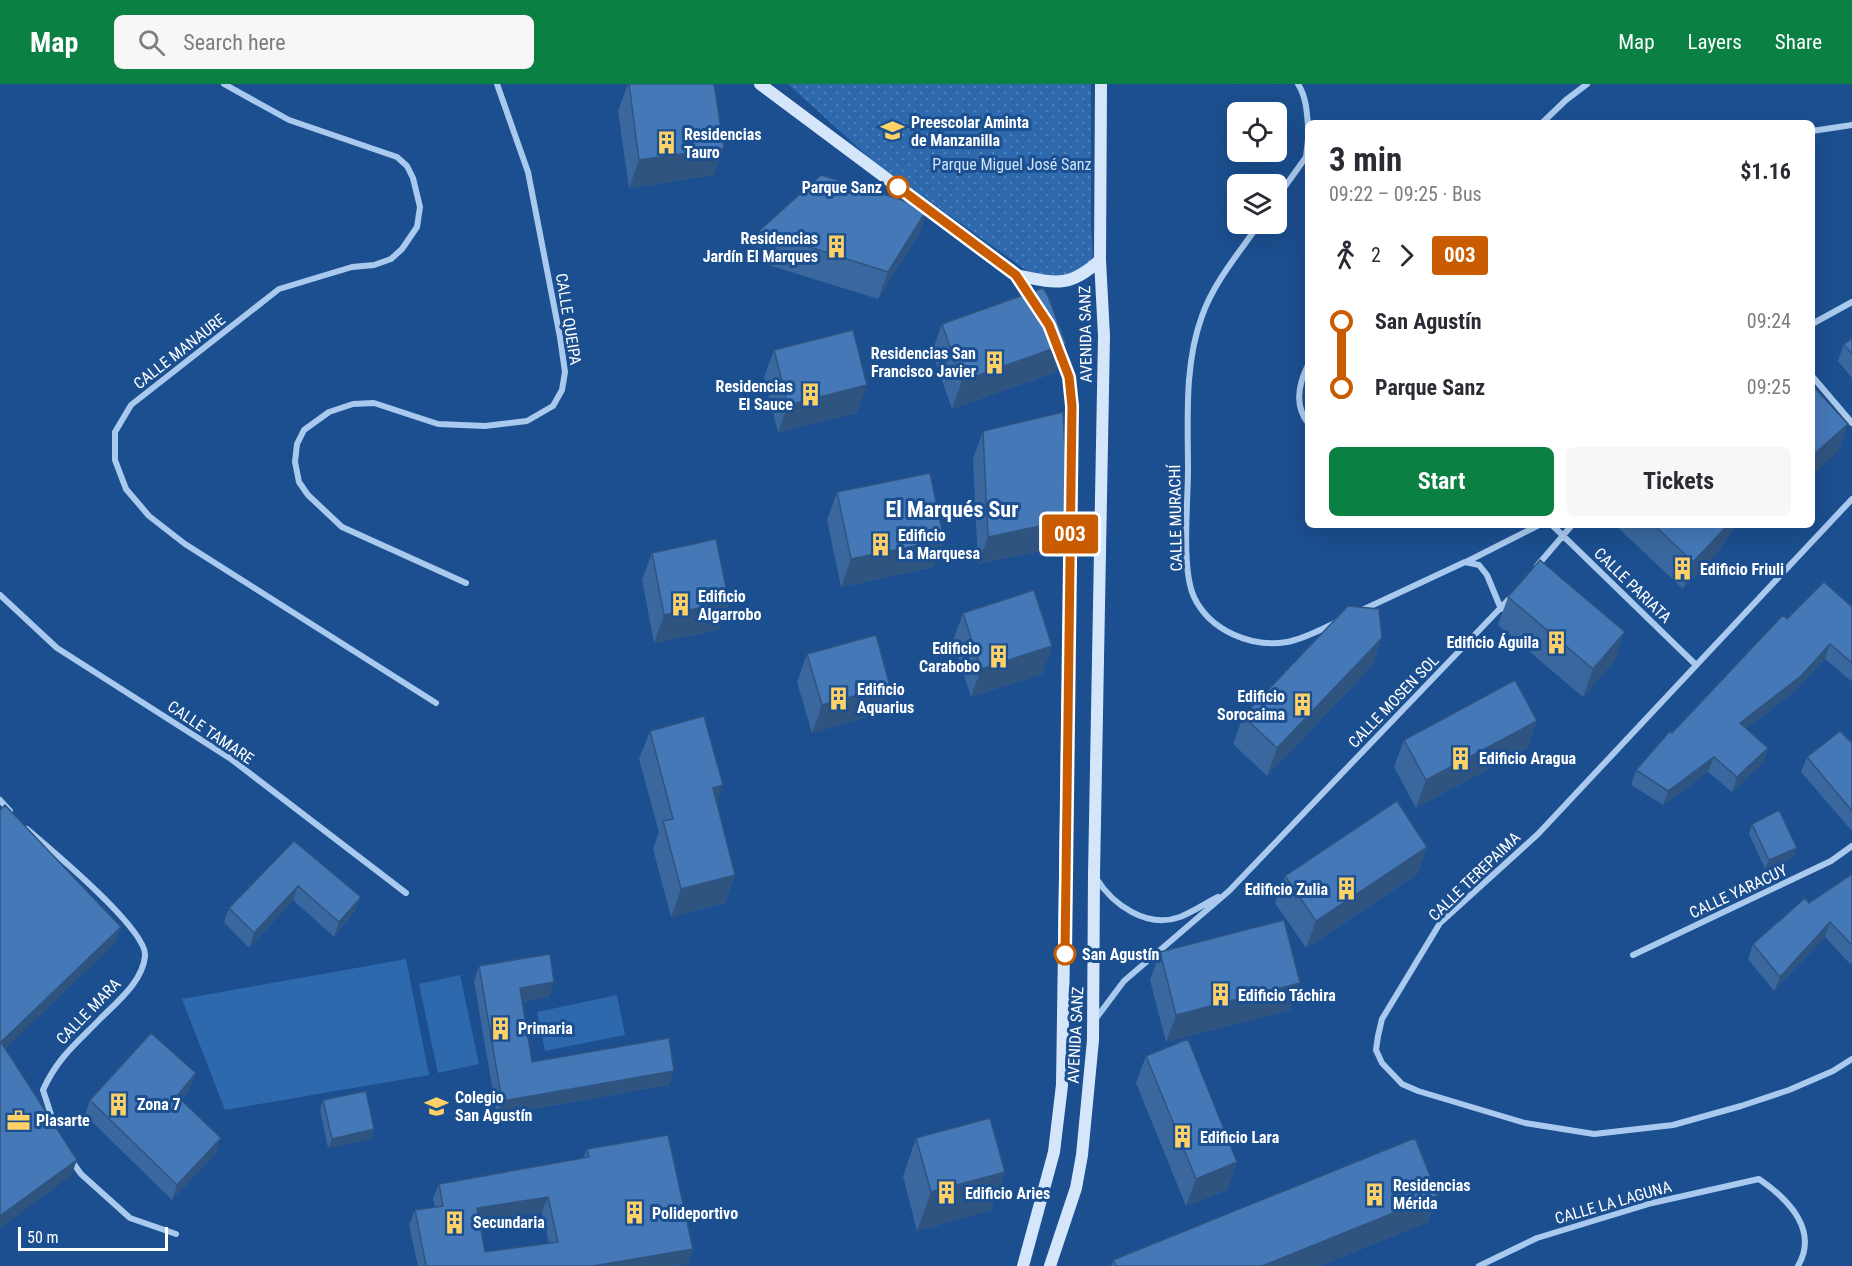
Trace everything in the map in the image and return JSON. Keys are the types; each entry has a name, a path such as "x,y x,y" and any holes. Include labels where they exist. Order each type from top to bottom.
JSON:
{"street":[{"name":"CALLE MANAURE","path":"224,84 289,120 397,157 407,166 416,185 420,207 417,227 402,249 391,259 374,265 352,267 279,290 131,405 115,432 115,460 126,489 149,516 185,544 436,703"},
{"name":"CALLE QUEIPA","path":"466,583 342,527 308,495 299,482 295,462 297,444 304,430 329,412 353,404 374,403 438,424 485,426 527,421 554,406 562,390 565,372 561,337 528,172 498,84"},
{"name":"AVENIDA SANZ","path":"760,84 1016,275 1044,316"},
{"name":"AVENIDA SANZ","path":"1050,1266 1078,1177 1086,1123 1094,1022 1094,875 1103,357 1100,260 1101,84"},
{"path":"1298,84 1305,102 1307,120"},
{"path":"1545,120 1587,84"},
{"path":"1815,131 1852,125"},
{"path":"1287,184 1305,158"},
{"name":"CALLE MURACHÍ","path":"1252,234 1213,291 1202,315 1195,339 1188,400 1186,550 1194,597 1220,627 1243,639 1264,643 1288,642 1340,620"},
{"name":"AVENIDA SANZ","path":"1016,275 1058,282 1085,274 1100,260"},
{"path":"1815,322 1852,302"},
{"name":"AVENIDA SANZ","path":"1023,1266 1054,1152 1062,1085 1072,406 1069,377 1053,333"},
{"path":"1305,371 1301,380 1299,401 1305,416"},
{"path":"1815,380 1852,423"},
{"name":"CALLE TEREPAIMA","path":"1852,499 1538,834 1440,923 1382,1019 1376,1050 1382,1063 1402,1084 1525,1123 1594,1134 1673,1125 1740,1106 1789,1090 1833,1071 1852,1059"},
{"path":"1349,616 1533,528"},
{"name":"CALLE PARIATA","path":"1555,528 1696,665"},
{"path":"1532,572 1570,528"},
{"path":"1465,562 1479,564 1487,575 1501,609"},
{"name":"CALLE MOSEN SOL","path":"1094,1022 1124,981 1229,891 1501,609 1516,590"},
{"name":"CALLE TAMARE","path":"0,595 57,648 231,759 406,893"},
{"path":"0,800 14,815"},
{"name":"CALLE MARA","path":"21,823 97,890 145,951 142,967 133,984 69,1049 52,1070 43,1090 59,1137"},
{"name":"CALLE YARACUY","path":"1634,955 1831,861 1852,846"},
{"name":"CALLE MOSEN SOL","path":"1094,875 1114,901 1126,909 1151,919 1178,917 1229,891"},
{"path":"69,1156 81,1174 130,1218 176,1234"},
{"name":"CALLE LA LAGUNA","path":"1479,1266 1537,1238 1652,1203 1759,1179 1784,1200 1803,1228 1806,1239 1798,1266"}],"green space":[{"name":"Parque Miguel José Sanz","path":"788,84 1091,84 1093,256 1085,271 1060,280 1030,273 873,161"},
{"path":"406,959 429,1075 225,1110 182,999"},
{"path":"460,975 479,1064 438,1073 419,984"},
{"path":"617,995 625,1035 545,1051 537,1012"}],"building":[{"path":"629,84 714,84 724,148 639,160"},
{"path":"821,175 928,208 888,272 759,231"},
{"path":"1043,288 1066,344 962,381 942,324"},
{"path":"853,330 867,385 788,405 774,350"},
{"path":"1852,338 1852,354 1844,344"},
{"path":"1815,388 1848,424 1815,453"},
{"path":"1063,412 1069,520 988,537 983,431"},
{"path":"930,473 944,540 851,559 837,492"},
{"path":"1657,528 1725,528 1693,562"},
{"path":"716,539 729,602 664,615 652,553"},
{"path":"1540,560 1625,632 1593,669 1508,597"},
{"path":"1824,582 1852,607 1852,663 1830,644 1801,676 1740,723 1768,748 1737,777 1714,757 1668,791 1636,770 1670,731 1672,733 1783,615 1787,619"},
{"path":"1034,590 1052,646 981,669 963,613"},
{"name":"Edificio Sorocaima","path":"1348,606 1379,609 1382,638 1277,748 1243,716"},
{"path":"876,635 890,686 822,705 807,654"},
{"path":"1515,680 1537,721 1426,780 1404,740"},
{"path":"704,716 723,785 713,788 735,875 681,889 663,821 673,819 650,731"},
{"path":"1840,731 1852,743 1852,811 1807,757"},
{"path":"1397,801 1427,847 1316,921 1285,876"},
{"path":"5,805 121,927 1,1042 77,1160 0,1216 0,810"},
{"path":"1779,810 1797,848 1769,860 1752,824"},
{"path":"294,841 361,897 339,922 298,886 254,933 229,908"},
{"path":"1852,874 1852,945 1830,922 1780,977 1753,944 1805,898 1809,903"},
{"path":"1284,920 1300,983 1176,1015 1160,952"},
{"name":"Primaria","path":"550,954 554,982 520,988 532,1062 669,1038 674,1071 502,1101 479,966"},
{"path":"151,1033 196,1073 177,1096 221,1138 177,1185 90,1100"},
{"path":"1188,1039 1237,1162 1196,1179 1146,1056"},
{"path":"366,1091 374,1129 332,1139 323,1100"},
{"path":"990,1118 1005,1172 931,1192 916,1138"},
{"path":"668,1135 693,1249 593,1266 426,1266 415,1210 443,1206 439,1184 589,1157 587,1149","holes":["548,1197 558,1242 485,1252 477,1208"]},
{"path":"1415,1138 1438,1195 1262,1266 1116,1266 1113,1260"}],"bus line":[{"name":"003","path":"898,187 1016,275 1049,325 1069,377 1072,406 1065,954"}],"place":[{"name":"Preescolar Aminta de Manzanilla","path":"893,131"},
{"name":"Residencias Tauro","path":"666,143"},
{"name":"Parque Sanz","path":"898,187"},
{"name":"Residencias Jardín El Marques","path":"836,247"},
{"name":"Residencias San Francisco Javier","path":"994,362"},
{"name":"Residencias El Sauce","path":"811,395"},
{"name":"Edificio La Marquesa","path":"880,544"},
{"name":"Edificio Friuli","path":"1682,569"},
{"name":"Edificio Algarrobo","path":"680,605"},
{"name":"Edificio Águila","path":"1557,642"},
{"name":"Edificio Carabobo","path":"998,657"},
{"name":"Edificio Aquarius","path":"839,698"},
{"name":"Edificio Sorocaima","path":"1303,705"},
{"name":"Edificio Aragua","path":"1461,758"},
{"name":"Edificio Zulia","path":"1346,889"},
{"name":"San Agustín","path":"1065,954"},
{"name":"Edificio Táchira","path":"1220,995"},
{"name":"Primaria","path":"500,1028"},
{"name":"Zona 7","path":"119,1104"},
{"name":"Colegio San Agustín","path":"437,1106"},
{"name":"Plasarte","path":"18,1120"},
{"name":"Edificio Lara","path":"1182,1137"},
{"name":"Edificio Aries","path":"947,1193"},
{"name":"Residencias Mérida","path":"1375,1194"},
{"name":"Polideportivo","path":"634,1213"},
{"name":"Secundaria","path":"455,1222"}],"district":[{"name":"El Marqués Sur","path":"952,509"}]}
